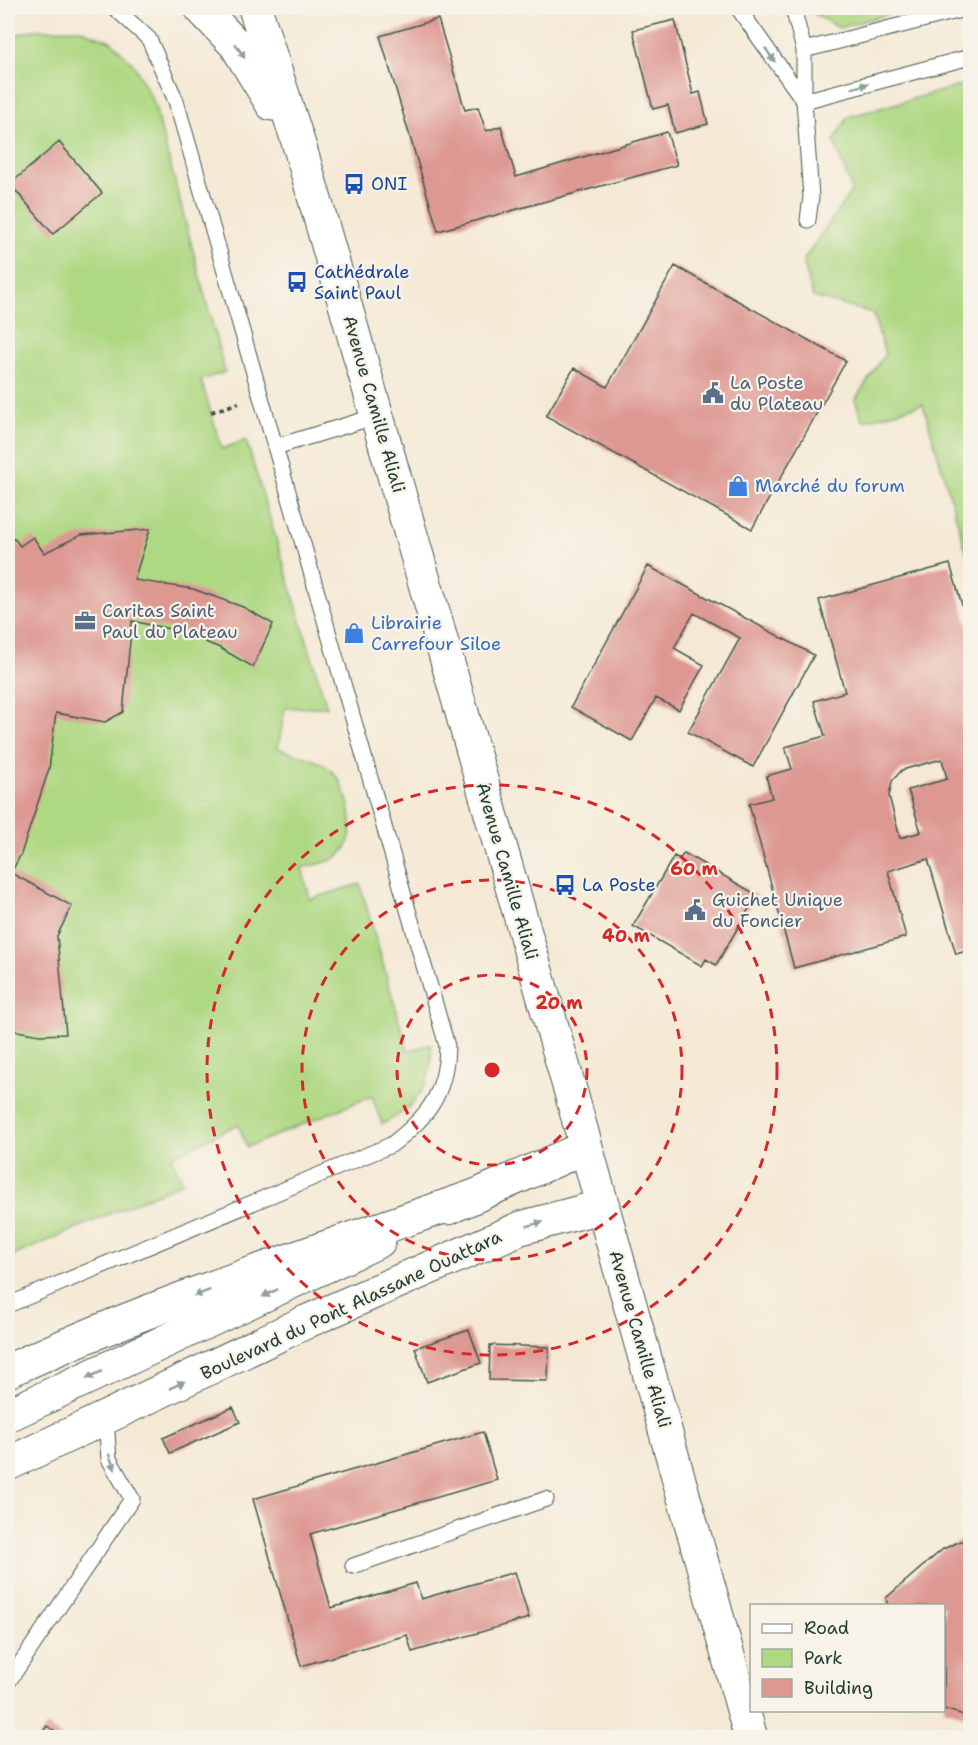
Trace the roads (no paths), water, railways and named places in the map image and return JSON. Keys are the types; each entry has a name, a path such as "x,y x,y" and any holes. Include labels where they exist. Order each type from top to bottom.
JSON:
{"main road":[{"path":"201,8 236,45 302,151"},
{"name":"Avenue Camille Aliali","path":"255,8 302,151 603,1206 751,1737"},
{"path":"8,1415 475,1196 586,1147"},
{"path":"8,1371 66,1344 254,1274 475,1196"},
{"name":"Boulevard du Pont Alassane Ouattara","path":"106,1420 308,1321 521,1228 603,1206"},
{"path":"8,1464 106,1420"},
{"path":"8,1480 106,1420"}],"lane":[{"path":"8,1305 391,1145 418,1125 437,1097 447,1073 447,1046 176,101 149,39 115,8"},
{"path":"738,8 804,101"},
{"path":"793,8 804,50 804,101 811,197 808,220"},
{"path":"925,20 936,8"},
{"path":"804,50 969,8"},
{"path":"804,101 970,57"},
{"path":"276,447 377,416"},
{"path":"8,1682 132,1499 109,1459 106,1420"},
{"path":"353,1566 546,1498"}],"place":[{"name":"ONI","path":"354,184"},
{"name":"Cathédrale Saint Paul","path":"297,282"},
{"name":"La Poste du Plateau","path":"713,393"},
{"name":"Marché du forum","path":"738,486"},
{"name":"Caritas Saint Paul du Plateau","path":"85,621"},
{"name":"Librairie Carrefour Siloe","path":"354,633"},
{"name":"La Poste","path":"565,885"},
{"name":"Guichet Unique du Foncier","path":"695,910"}]}
